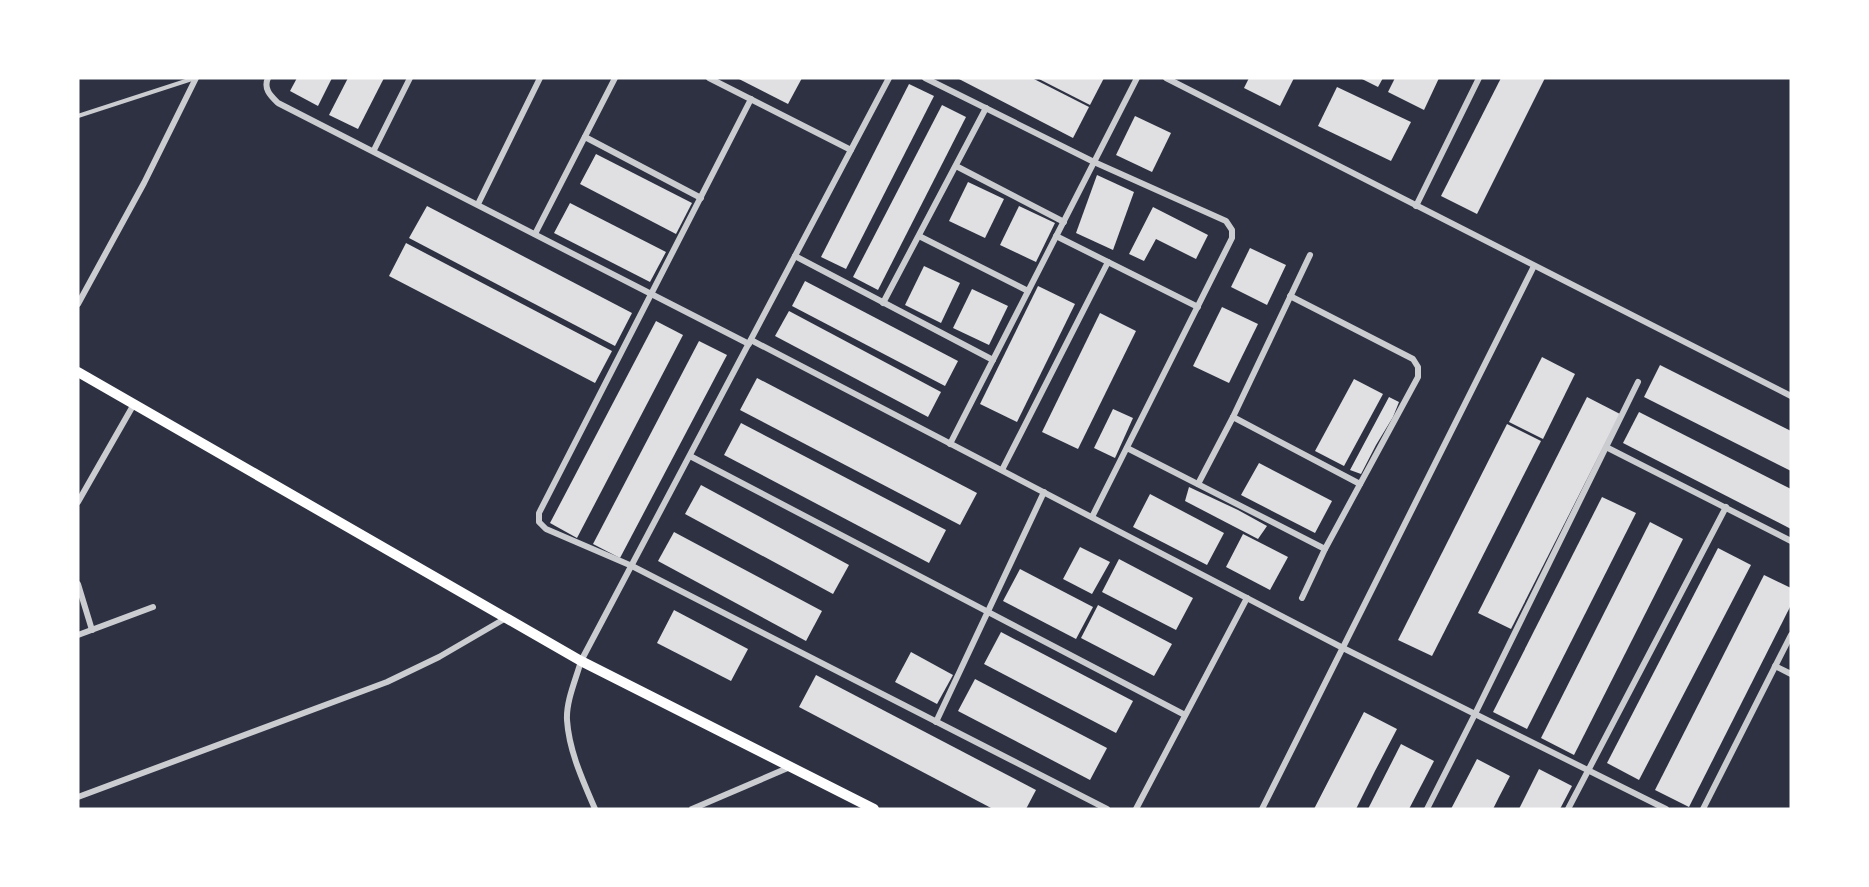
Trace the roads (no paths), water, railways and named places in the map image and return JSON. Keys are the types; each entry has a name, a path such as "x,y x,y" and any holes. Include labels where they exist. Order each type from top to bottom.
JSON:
{"main road":[{"path":"78,372 581,661 870,808"}],"street":[{"path":"78,304 144,183 195,78"},
{"path":"268,78 266,82 268,94 279,103 1002,470 1343,648 1666,809"},
{"path":"374,150 410,78"},
{"path":"478,204 540,78"},
{"path":"535,234 615,78"},
{"path":"709,78 851,150"},
{"path":"595,809 572,746 567,718 572,690 581,661 889,78"},
{"path":"925,78 1094,162 1226,221 1232,230 1232,238 1092,517"},
{"path":"950,444 1137,78"},
{"path":"1166,78 1791,396"},
{"path":"1416,206 1479,78"},
{"path":"751,99 539,513 539,522 546,529 632,566 1107,809"},
{"path":"883,303 986,108"},
{"path":"585,137 701,198"},
{"path":"956,166 1064,222"},
{"path":"919,236 1028,291"},
{"path":"1056,236 1198,307"},
{"path":"1198,484 1233,417 1310,255"},
{"path":"795,256 993,360"},
{"path":"1002,470 1108,262"},
{"path":"1262,809 1534,266"},
{"path":"1290,296 1413,359 1418,367 1418,376 1325,549 1302,598"},
{"path":"1427,809 1638,382"},
{"path":"78,502 134,404"},
{"path":"1233,417 1360,484"},
{"path":"1606,447 1791,541"},
{"path":"1127,448 1325,549"},
{"path":"690,456 1185,715"},
{"path":"936,722 1044,492"},
{"path":"1568,809 1726,507"},
{"path":"78,584 92,630"},
{"path":"1137,809 1247,598"},
{"path":"78,635 153,607"},
{"path":"78,797 387,682 439,657 507,618"},
{"path":"1703,809 1791,635"},
{"path":"1775,666 1791,674"},
{"path":"692,809 705,806 791,766"}],"lane":[{"path":"78,116 195,78"}]}
